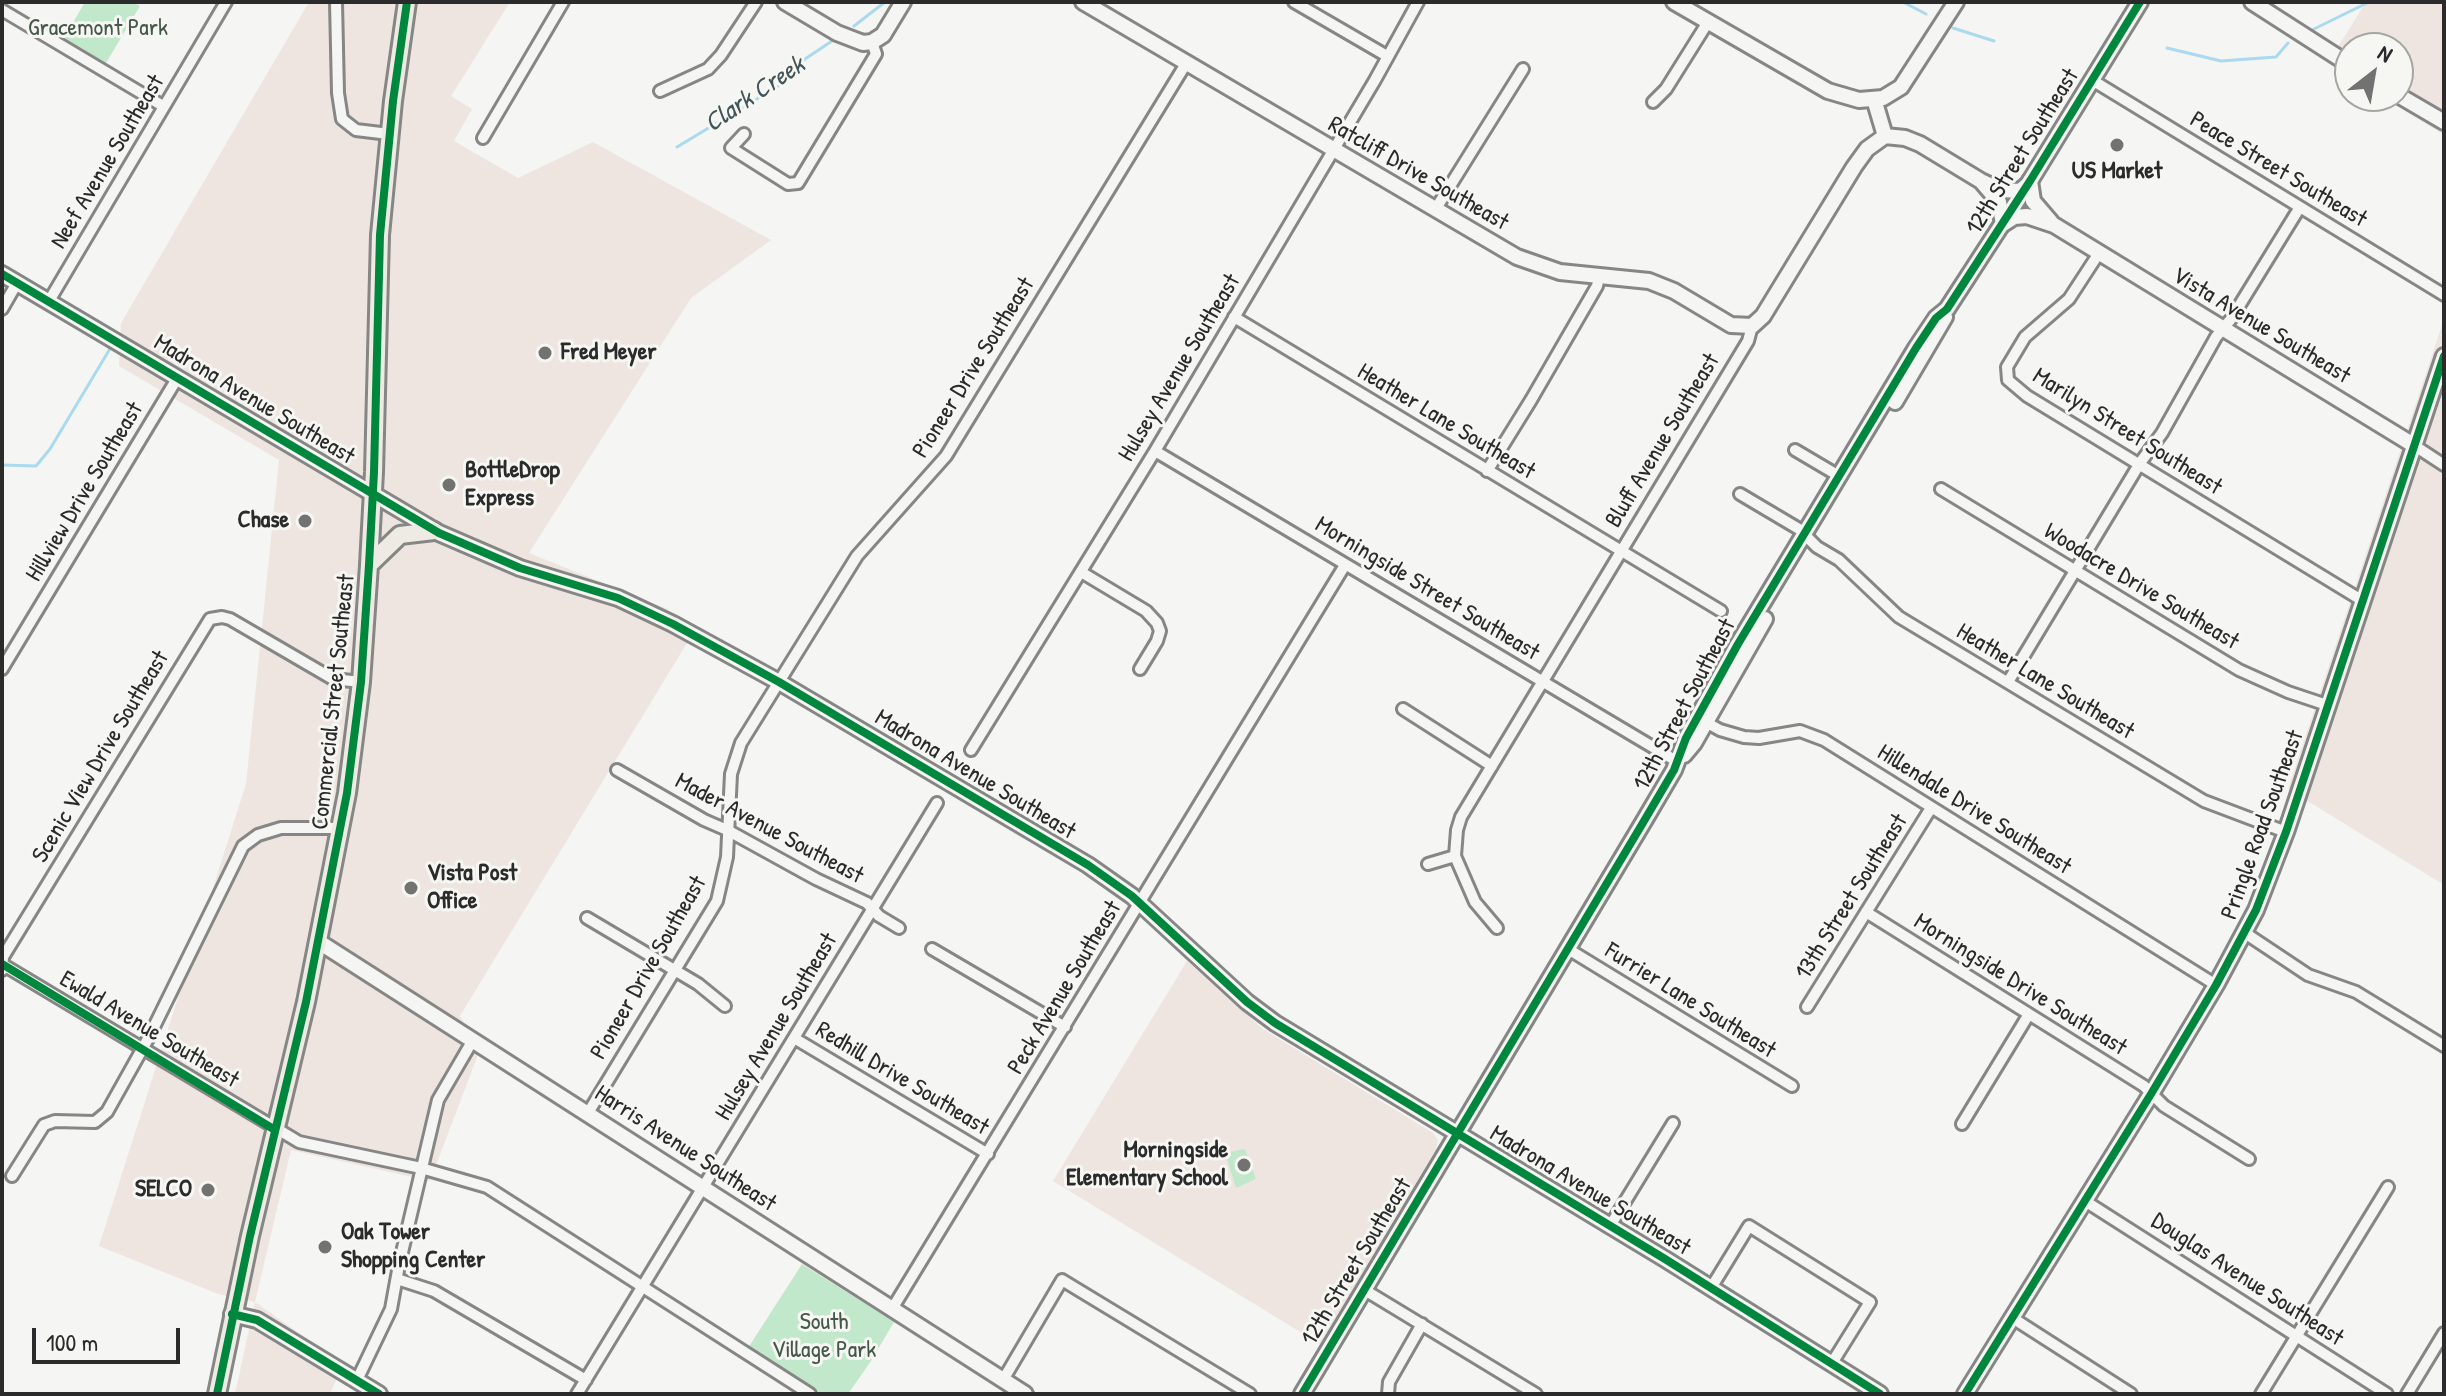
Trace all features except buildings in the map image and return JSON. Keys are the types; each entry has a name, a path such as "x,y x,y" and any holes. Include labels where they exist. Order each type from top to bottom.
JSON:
{"main road":[{"name":"Commercial Street Southeast","path":"217,1394 232,1314 319,942 341,828 361,682 373,495 380,235 389,134 407,2"},
{"path":"785,2 852,41 872,42 883,35 903,2"},
{"name":"Ratcliff Drive Southeast","path":"1083,2 1435,210 1532,263 1560,272 1649,281 1674,291 1731,325 1752,326"},
{"path":"1674,2 1828,91 1859,100 1883,98 1906,82 1956,2"},
{"name":"12th Street Southeast","path":"1808,538 1839,476 1923,338 1936,318 1947,309 2003,224 2140,2"},
{"path":"2262,5 2334,54"},
{"path":"1874,99 1885,136 1905,138 1920,144 1981,181 2012,192 2020,191 2029,183 2033,201 2054,225"},
{"path":"2414,104 2444,122"},
{"name":"Bluff Avenue Southeast","path":"1752,326 1769,308 1854,167 1867,149 1885,136"},
{"path":"1981,181 1999,202 2003,224 2014,217 2027,216 2054,225"},
{"name":"Vista Avenue Southeast","path":"2054,225 2415,446"},
{"name":"Madrona Avenue Southeast","path":"2,274 434,531 494,558 631,603 779,682 1088,865 1140,903 1262,1014 1880,1394"},
{"name":"12th Street Southeast","path":"1302,1394 1678,762 1694,743 1702,720 1808,538 1944,323 1947,309"},
{"name":"Pringle Road Southeast","path":"1965,1394 2151,1094 2245,933 2286,832 2444,356"},
{"path":"369,565 400,535 434,531"},
{"name":"Harris Avenue Southeast","path":"319,942 1025,1394"},
{"path":"232,1314 257,1320 379,1394"}],"street":[{"name":"Neef Avenue Southeast","path":"49,301 226,2"},
{"path":"336,2 338,93 342,119 356,130 389,134"},
{"path":"483,138 563,2"},
{"path":"660,91 708,69 727,47 756,2"},
{"path":"1294,2 1387,56"},
{"name":"Hulsey Avenue Southeast","path":"971,750 1155,451 1418,2"},
{"path":"2,10 163,106"},
{"path":"1653,102 1666,89 1708,22"},
{"path":"744,134 731,148 788,184 798,183 876,54 872,42"},
{"name":"Pioneer Drive Southeast","path":"588,1113 721,889 727,857 735,758 741,743 857,556 946,456 1187,62"},
{"path":"1435,210 1523,69"},
{"name":"Peace Street Southeast","path":"2092,80 2444,295"},
{"path":"2008,682 2140,463 2162,433 2216,337 2300,207"},
{"name":"Marilyn Street Southeast","path":"2099,253 2069,299 2025,337 2007,367 2006,373 2014,387 2363,601"},
{"path":"1487,471 1597,286 1599,277"},
{"path":"2,309 17,283"},
{"name":"Heather Lane Southeast","path":"1234,317 1721,611"},
{"name":"Bluff Avenue Southeast","path":"1455,856 1461,817 1748,341 1752,326"},
{"name":"Hillview Drive Southeast","path":"2,669 178,377"},
{"name":"Vista Avenue Southeast","path":"2415,446 2444,465"},
{"path":"1795,450 1839,476"},
{"name":"Morningside Street Southeast","path":"1155,451 1678,762"},
{"name":"Woodacre Drive Southeast","path":"1941,489 2239,670 2327,705"},
{"name":"Heather Lane Southeast","path":"1740,494 1839,560 1899,617 2204,801 2286,832"},
{"name":"Peck Avenue Southeast","path":"892,1309 1345,565"},
{"path":"1081,572 1146,611 1157,623 1160,631 1157,641 1140,669"},
{"name":"Scenic View Drive Southeast","path":"2,972 3,957 210,619 230,619 333,679 361,682"},
{"path":"1403,709 1492,766"},
{"name":"Hillendale Drive Southeast","path":"1702,720 1720,730 1744,737 1809,732 2216,985"},
{"name":"Mader Avenue Southeast","path":"617,770 704,820 851,894 899,928"},
{"name":"Hulsey Avenue Southeast","path":"577,1394 937,803"},
{"name":"13th Street Southeast","path":"1807,1007 1931,808"},
{"path":"12,1176 44,1125 55,1121 86,1123 101,1118 143,1048 243,846 258,835 281,828 341,828"},
{"path":"1428,864 1455,856 1475,902 1497,928"},
{"name":"Morningside Drive Southeast","path":"1866,912 2144,1086 2164,1106 2249,1159"},
{"path":"587,918 675,970 725,1006"},
{"path":"2245,933 2308,975 2356,992 2444,1046"},
{"path":"932,949 1065,1027"},
{"name":"Furrier Lane Southeast","path":"1568,949 1792,1086"},
{"name":"Ewald Avenue Southeast","path":"2,964 275,1130 308,1145 421,1168 487,1187 644,1287 794,1390 810,1394"},
{"path":"1962,1124 2029,1014"},
{"name":"Redhill Drive Southeast","path":"794,1038 988,1154"},
{"path":"357,1380 391,1309 438,1100 473,1040"},
{"path":"1610,1226 1673,1123"},
{"path":"2261,1394 2388,1187"},
{"name":"Douglas Avenue Southeast","path":"2085,1201 2387,1394"},
{"path":"1711,1288 1749,1226 1870,1302 1832,1363"},
{"path":"397,1279 434,1291 586,1380"},
{"path":"1003,1380 1062,1280 1250,1394"},
{"path":"1363,1289 1536,1394"},
{"path":"2011,1317 2131,1394"},
{"path":"1388,1394 1389,1382 1422,1324"},
{"path":"2407,1394 2444,1333"}],"shaded area":[{"path":"309,2 510,2 451,96 472,109 454,141 518,178 593,142 771,240 691,298 529,553 668,609 687,643 460,1016 479,1052 430,1181 291,1150 255,1302 218,1294 99,1246 246,784 279,460 119,366 121,323"},
{"path":"2366,2 2444,2 2444,135 2407,112 2414,112 2414,32 2347,32"},
{"path":"2334,53 2334,67 2328,63"},
{"path":"2444,319 2444,885 2288,789"},
{"name":"Morningside Elementary School","path":"1187,961 1263,1029 1433,1133 1438,1140 1436,1149 1320,1344 1053,1181"},
{"path":"255,1302 343,1364 330,1394 235,1394"}],"green space":[{"name":"Gracemont Park","path":"85,2 133,2 140,6 106,63 64,38"},
{"path":"1245,1149 1256,1179 1236,1188 1225,1153"},
{"name":"South Village Park","path":"802,1264 894,1322 848,1394 820,1394 748,1348"}],"waterway":[{"name":"Clark Creek","path":"854,26 885,2"},
{"name":"Clark Creek","path":"1903,2 1926,14"},
{"name":"Clark Creek","path":"2314,29 2369,2"},
{"name":"Clark Creek","path":"1953,28 1994,41"},
{"name":"Clark Creek","path":"677,147 780,85 805,59 832,41"},
{"name":"Clark Creek","path":"2167,48 2221,61 2276,57 2288,43"},
{"name":"Clark Creek","path":"2,465 36,466 50,449 111,347"}],"cycle path":[{"path":"217,1394 250,1236 306,1002 347,793 361,682 369,565 380,235 393,101 407,2"},
{"path":"1302,1394 1674,770 1686,738 1738,644 1916,348 1936,318 1947,309 2030,181 2140,2"},
{"path":"2,274 439,533 520,568 618,598 673,624 779,682 1088,865 1132,896 1247,1002 1275,1023 1665,1259 1880,1394"},
{"path":"1965,1394 2151,1094 2216,985 2256,910 2286,832 2444,356"},
{"path":"2,964 275,1130"},
{"path":"232,1314 257,1320 379,1394"}],"place":[{"name":"US Market","path":"2117,145"},
{"name":"Fred Meyer","path":"545,353"},
{"name":"BottleDrop Express","path":"449,485"},
{"name":"Chase","path":"305,521"},
{"name":"Vista Post Office","path":"411,888"},
{"name":"Morningside Elementary School","path":"1244,1165"},
{"name":"SELCO","path":"208,1190"},
{"name":"Oak Tower Shopping Center","path":"325,1247"}]}
